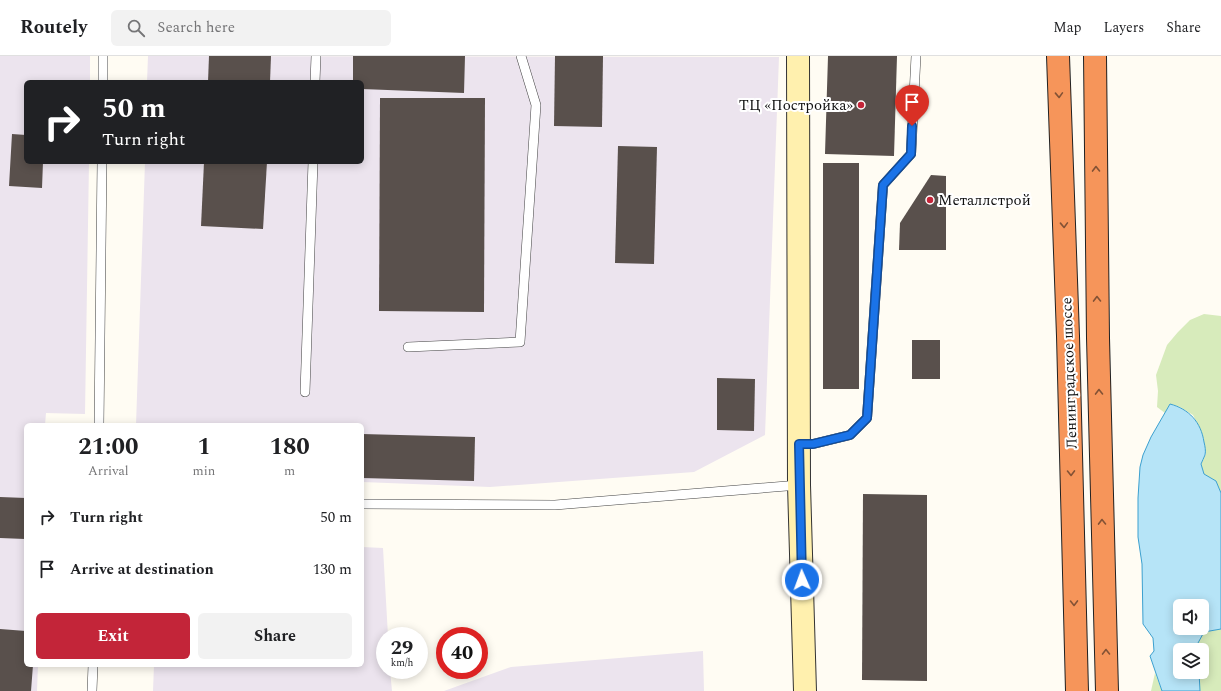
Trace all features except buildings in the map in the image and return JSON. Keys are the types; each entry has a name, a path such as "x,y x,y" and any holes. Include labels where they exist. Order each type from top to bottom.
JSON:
{"highway":[{"name":"Ленинградское шоссе","path":"1058,56 1068,328 1077,691"},
{"name":"Ленинградское шоссе","path":"1095,56 1098,338 1107,691"}],"street":[{"path":"798,56 799,486 805,691"}],"lane":[{"path":"103,56 103,80"},
{"path":"315,80 316,56"},
{"path":"408,347 520,342 536,105 521,56"},
{"path":"799,444 813,444 850,435 867,418 883,185 911,154 916,56"},
{"path":"99,423 102,164"},
{"path":"305,392 313,164"},
{"path":"364,504 555,505 799,486"},
{"path":"92,667 92,691"}],"shaded area":[{"path":"0,56 90,56 90,80 24,80 24,164 89,164 85,414 46,413 45,423 24,423 24,667 38,667 37,691 0,691"},
{"path":"148,56 779,57 765,435 694,472 490,487 364,482 364,423 136,423 145,164 364,164 364,80 147,80"},
{"path":"364,547 383,548 387,627 376,627 376,679 391,679 392,691 153,691 154,667 364,667"},
{"path":"703,651 704,691 444,691 478,679 488,679 488,675 511,667"}],"green space":[{"path":"1204,314 1221,316 1221,493 1216,481 1204,474 1201,464 1206,454 1203,436 1193,415 1180,407 1170,404 1165,413 1157,407 1158,391 1156,375 1167,345 1190,320"},
{"path":"1221,629 1221,691 1200,691 1199,679 1209,679 1209,643 1198,643 1202,635 1209,635 1209,630"},
{"path":"1155,673 1162,691 1151,691"}],"water":[{"path":"1170,404 1177,406 1193,417 1200,428 1205,447 1205,455 1201,464 1204,474 1216,481 1221,493 1221,629 1209,631 1209,599 1173,599 1173,635 1202,635 1198,643 1173,643 1173,679 1199,679 1200,691 1162,691 1150,656 1154,651 1153,638 1143,624 1142,564 1138,537 1138,498 1140,467 1143,455 1151,437"}],"place":[{"name":"ТЦ «Постройка»","path":"861,105"},
{"name":"Металлстрой","path":"930,200"}],"route":[{"path":"802,580 799,444 813,444 850,435 867,418 883,185 911,154 912,126"}]}
